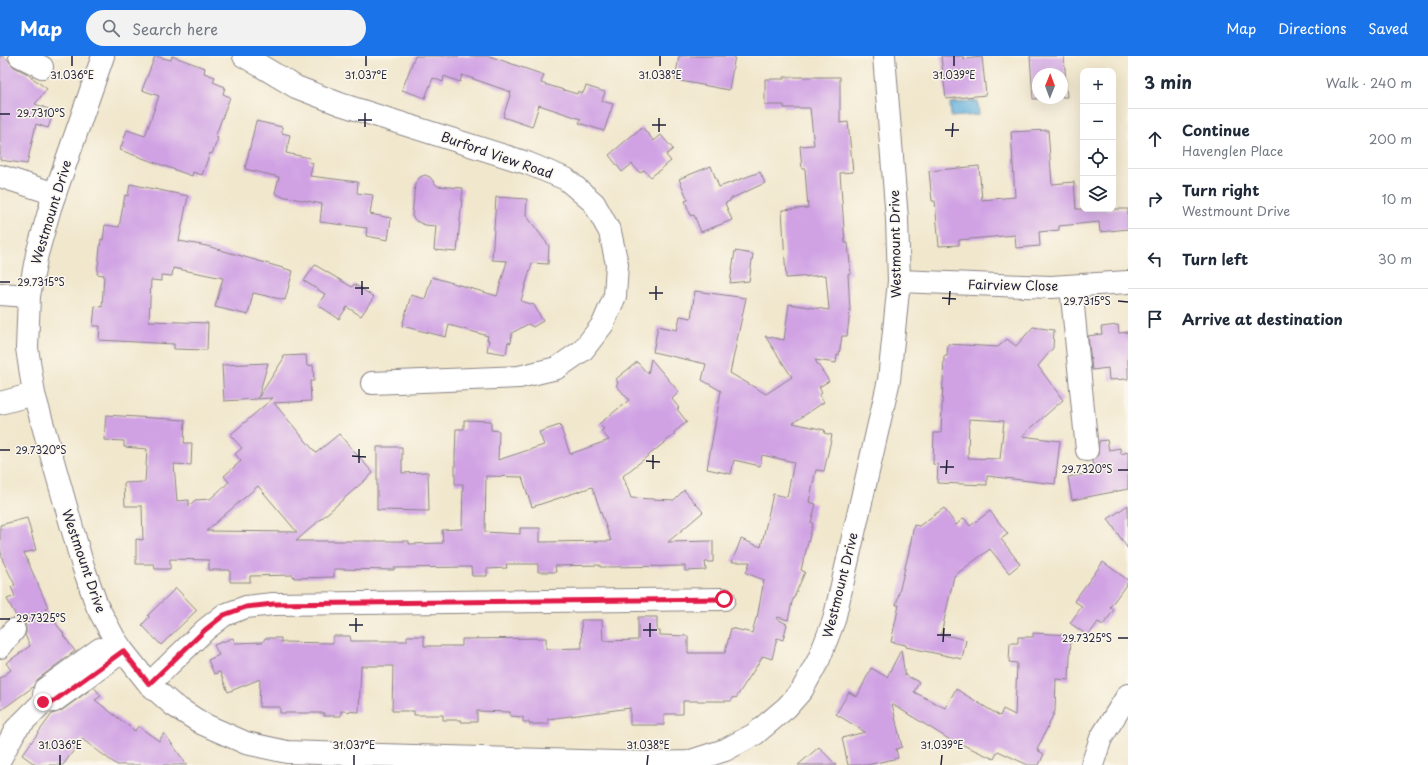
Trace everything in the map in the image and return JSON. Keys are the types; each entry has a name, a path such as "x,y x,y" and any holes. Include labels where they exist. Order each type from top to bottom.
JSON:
{"street":[{"path":"20,56 42,67"},
{"name":"Westmount Drive","path":"102,56 55,194 37,254 30,296 27,348 34,394 82,563 97,606 118,644 149,684 173,705 203,724 246,743 288,752 380,760 649,763 688,762 725,750 755,734 788,707 802,690 819,659 834,620 889,380 899,281 897,219 884,56"},
{"name":"Burford View Road","path":"244,56 296,87 325,98 527,163 566,179 594,203 610,232 618,264 614,296 603,324 583,350 557,368 519,377 372,383"},
{"path":"0,176 55,194"},
{"name":"Fairview Close","path":"899,281 1051,287 1128,282"},
{"path":"1071,286 1087,450"},
{"path":"0,294 30,296"},
{"path":"0,403 34,394"},
{"path":"149,684 205,630 224,615 246,607 273,604 724,599"},
{"path":"0,647 14,630"},
{"path":"6,760 16,729 43,702 54,701 118,644"},
{"path":"1092,765 1101,738 1128,694"}],"water":[{"path":"978,101 979,115 951,117 950,103"}],"building":[{"path":"0,56 4,56 14,67 26,73 47,89 35,104 54,111 48,128 36,124 27,164 0,160"},
{"path":"155,56 171,60 172,56 205,68 204,73 215,77 213,82 225,87 223,94 230,97 215,137 218,138 212,154 210,153 202,175 193,172 192,176 120,150 127,130 145,136 159,96 142,90"},
{"path":"415,56 489,56 544,75 541,83 577,94 578,91 583,93 586,86 605,92 602,101 613,104 604,131 579,123 581,119 539,105 532,127 503,117 511,92 462,75 460,82 444,76 443,82 433,78 425,98 402,90"},
{"path":"679,56 735,56 729,90 675,80"},
{"path":"941,56 963,56 963,59 982,57 986,95 946,99"},
{"path":"1030,56 1064,56 1065,68 1032,68 1032,85"},
{"path":"784,77 840,77 840,123 848,122 853,172 840,173 845,243 848,243 851,274 848,274 850,311 847,336 842,336 836,363 815,360 829,381 819,387 822,393 819,395 824,402 793,423 825,430 824,433 832,435 824,471 816,470 809,502 816,504 811,523 813,523 801,570 805,572 792,602 788,620 778,617 777,619 787,624 783,640 777,638 772,659 763,656 736,698 734,697 731,701 683,701 683,714 664,714 664,725 630,725 630,708 548,719 548,724 529,724 529,722 523,722 523,717 510,716 510,712 477,711 477,722 461,722 461,720 443,720 443,715 414,715 414,711 392,711 393,666 361,666 359,712 341,711 341,716 324,716 324,713 280,713 280,707 259,707 260,679 228,692 220,672 214,674 208,660 219,655 214,645 233,638 235,643 263,642 265,638 281,638 281,642 333,643 333,636 350,636 351,641 407,641 407,636 424,636 424,646 462,646 462,639 546,638 546,649 582,648 581,620 602,620 603,641 638,640 638,617 657,617 657,631 660,631 660,635 688,636 688,653 725,653 731,628 752,633 757,618 764,580 746,573 750,562 732,562 741,539 761,547 773,494 787,497 794,462 762,455 760,466 734,460 731,474 707,469 721,391 702,380 706,364 653,352 658,326 677,330 680,316 691,318 695,291 746,298 730,373 766,394 792,377 765,336 784,340 789,304 829,310 826,275 786,278 782,210 808,208 805,169 802,169 800,146 814,145 810,108 784,108 784,105 765,105 765,79 784,79"},
{"path":"256,121 282,127 282,133 290,135 286,153 310,158 309,162 313,163 310,176 358,182 357,193 373,195 370,214 391,218 388,240 366,236 367,228 320,222 322,204 281,196 275,193 279,177 245,169"},
{"path":"642,127 654,141 661,135 673,149 666,155 671,161 651,177 644,170 640,173 632,164 622,172 609,155"},
{"path":"1048,130 1052,184 1074,182 1076,209 1080,209 1080,212 1116,212 1116,209 1128,209 1128,229 1100,232 1099,222 1059,226 1059,230 1039,232 1040,246 1016,248 1015,235 959,240 959,245 939,246 935,201 932,201 929,171 979,166 982,200 1015,197 1011,132"},
{"path":"711,166 719,187 760,172 765,183 730,199 730,201 725,203 732,220 701,232 694,215 691,216 685,201 688,200 679,179"},
{"path":"425,175 430,177 437,186 463,188 457,252 434,250 436,226 425,225 416,221 412,216 415,184 420,177"},
{"path":"130,184 188,196 179,241 207,246 293,271 285,300 253,293 248,315 215,307 223,278 173,268 172,276 161,275 161,281 151,280 149,321 208,323 207,350 174,349 174,344 99,340 100,326 93,326 95,306 102,307 104,275 97,274 101,239 103,240 105,225 119,227 125,195 128,196"},
{"path":"496,197 527,199 526,215 549,246 548,264 532,263 521,301 534,305 543,321 533,327 528,324 512,333 511,343 508,342 506,354 487,351 489,340 487,340 488,336 449,325 446,337 402,326 411,295 425,299 432,277 497,296 507,261 492,260"},
{"path":"735,251 753,254 749,281 730,283"},
{"path":"315,265 352,287 354,284 374,297 361,316 347,307 339,319 318,305 325,294 304,281"},
{"path":"1118,325 1119,333 1128,332 1128,379 1109,380 1108,368 1092,370 1088,336 1102,334 1101,327"},
{"path":"1033,327 1054,330 1053,348 1038,366 1063,400 1022,436 1060,441 1055,484 987,476 987,485 937,483 938,465 933,464 934,433 941,433 944,356 947,356 948,344 998,347 1007,339 1016,346","holes":["969,419 1004,421 1000,459 968,458"]},
{"path":"306,355 307,366 313,365 314,381 310,381 311,401 274,403 316,453 339,434 373,473 296,541 409,541 409,544 443,543 442,530 462,529 463,484 455,484 455,457 456,429 464,429 464,420 491,421 491,430 499,431 498,460 544,445 539,432 560,425 570,454 609,440 601,431 604,429 599,424 629,400 616,385 618,383 616,379 637,362 648,374 651,359 679,392 672,399 679,408 677,409 687,422 674,432 675,434 623,476 631,498 674,500 684,490 703,512 668,542 713,541 713,562 705,562 706,570 685,571 685,566 600,567 600,565 555,566 556,572 538,572 538,564 506,564 507,568 487,569 487,576 472,576 471,567 394,568 394,570 334,569 334,577 294,578 293,575 250,576 250,582 230,582 230,570 209,570 209,560 170,559 170,569 155,569 154,564 136,564 136,539 143,540 142,506 125,506 124,483 145,482 147,449 124,447 124,441 104,440 106,415 185,420 184,443 192,443 191,465 174,464 177,501 189,500 189,506 195,500 210,499 229,482 224,476 241,461 235,454 242,448 230,435 273,398 224,401 222,365 268,363 258,398 284,358 283,356","holes":["486,476 522,477 532,507 592,487 611,541 540,542 540,528 520,528 520,534 485,532","258,486 297,532 206,531"]},
{"path":"1107,440 1109,450 1120,448 1121,454 1128,452 1128,489 1072,500 1068,477 1090,473 1090,468 1093,467 1092,461 1098,455 1099,441"},
{"path":"377,447 402,447 402,473 428,472 429,511 377,510"},
{"path":"1128,505 1128,549 1108,519"},
{"path":"944,508 956,525 964,518 970,526 990,511 1008,534 1001,539 1020,564 1009,573 990,549 954,576 941,634 966,640 962,659 906,647 906,645 891,642 899,605 896,605 914,525 919,526"},
{"path":"27,518 36,550 24,553 48,607 45,609 75,651 38,679 33,687 0,711 0,678 11,670 6,663 30,646 25,635 26,625 17,618 7,599 15,596 11,587 15,585 3,561 0,548 0,525"},
{"path":"1103,562 1128,580 1128,582 1110,607 1114,610 1103,625 1098,622 1088,636 1070,623 1082,606 1074,601"},
{"path":"176,588 197,610 161,645 142,625 149,617 148,615"},
{"path":"1033,633 1071,635 1069,680 1056,679 1055,711 1037,750 1044,754 1039,765 1028,765 998,751 994,759 961,744 960,746 892,704 902,747 896,749 898,758 867,765 848,765 842,738 865,732 836,714 849,692 857,697 871,668 887,677 901,650 905,675 919,682 914,692 945,708 956,689 1000,716 1003,709 1015,715 1017,663 1009,662 1010,643 1018,643 1018,637 1033,637"},
{"path":"94,687 101,696 95,700 135,731 138,726 159,741 164,733 187,765 117,765 82,739 63,765 36,765 22,755 52,714 61,711"},
{"path":"819,747 836,765 798,765"}],"route":[{"path":"43,702 54,701 123,651 149,684 205,630 224,615 246,607 273,604 724,599"}]}
